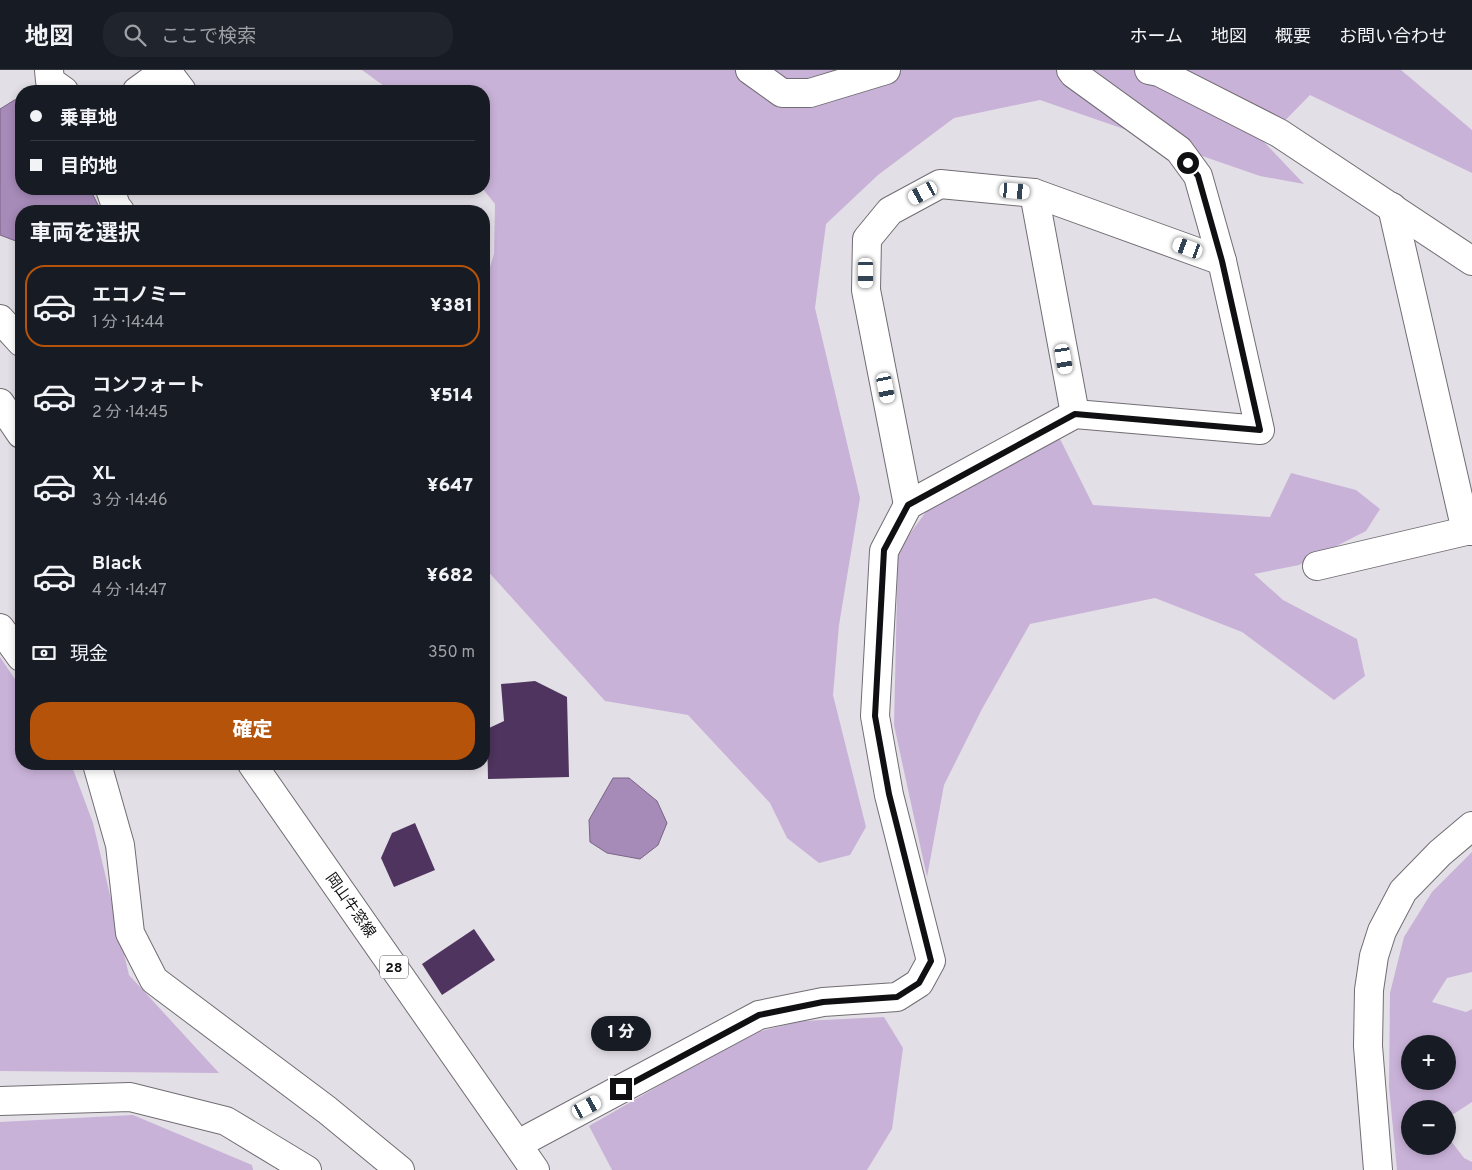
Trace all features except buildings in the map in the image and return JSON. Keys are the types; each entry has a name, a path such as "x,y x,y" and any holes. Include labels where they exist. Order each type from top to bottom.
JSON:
{"street":[{"path":"49,70 50,82 55,85"},
{"path":"145,85 166,70 177,85"},
{"path":"750,70 782,93 810,93 886,70"},
{"path":"518,1144 759,1015 823,1002 897,997 919,983 931,961 889,794 875,716 884,550 908,505 1075,414 1260,430 1222,261 1198,176 1179,150 1071,70"},
{"path":"1149,70 1158,72 1280,133 1472,261"},
{"path":"908,505 866,290 867,239 890,211 940,184 1034,193 1222,261"},
{"path":"1034,193 1075,414"},
{"path":"1317,566 1469,531 1392,207"},
{"path":"0,319 15,335"},
{"path":"0,403 15,425"},
{"path":"0,628 15,649"},
{"path":"99,770 120,845 130,933 154,980 327,1110 400,1170"},
{"name":"岡山牛窓線","path":"256,770 535,1170"},
{"path":"1378,1170 1368,1046 1369,990 1374,956 1382,931 1403,891 1440,853 1472,826"},
{"path":"0,1101 130,1097 226,1121 307,1170"}],"shaded area":[{"path":"362,70 1401,70 1472,130 1472,173 1310,95 1264,142 1304,184 1260,176 1040,100 954,118 878,175 826,224 815,308 860,498 839,625 833,695 866,827 850,855 819,863 787,838 770,803 688,715 605,701 490,574 490,267 494,254 495,204 488,195 490,195 490,85 383,85"},
{"path":"15,100 15,195 93,195 98,205 15,205 15,241 0,235 0,109"},
{"path":"1060,439 1093,505 1270,517 1291,473 1356,490 1380,509 1366,531 1299,565 1254,574 1283,600 1357,639 1365,676 1334,700 1242,632 1155,598 1030,624 982,709 944,785 927,877 894,725 898,550 931,505"},
{"path":"0,657 15,679 15,770 73,770 93,823 129,975 219,1073 0,1071"},
{"path":"613,778 629,778 657,801 667,823 658,845 640,859 607,853 590,842 589,820"},
{"path":"1472,852 1472,972 1447,978 1432,1002 1466,1012 1472,1009 1472,1102 1456,1112 1456,1100 1401,1100 1401,1155 1456,1155 1456,1148 1464,1158 1472,1162 1472,1170 1397,1170 1389,1087 1390,993 1404,937 1432,892"},
{"path":"884,1017 903,1048 892,1129 867,1170 612,1170 589,1126 749,1034 802,1021"},
{"path":"133,1115 252,1165 253,1170 0,1170 0,1122"}],"route":[{"path":"621,1089 759,1015 823,1002 897,997 919,983 931,961 889,794 875,716 884,550 908,505 1075,414 1260,430 1222,261 1198,176 1188,163"}]}
